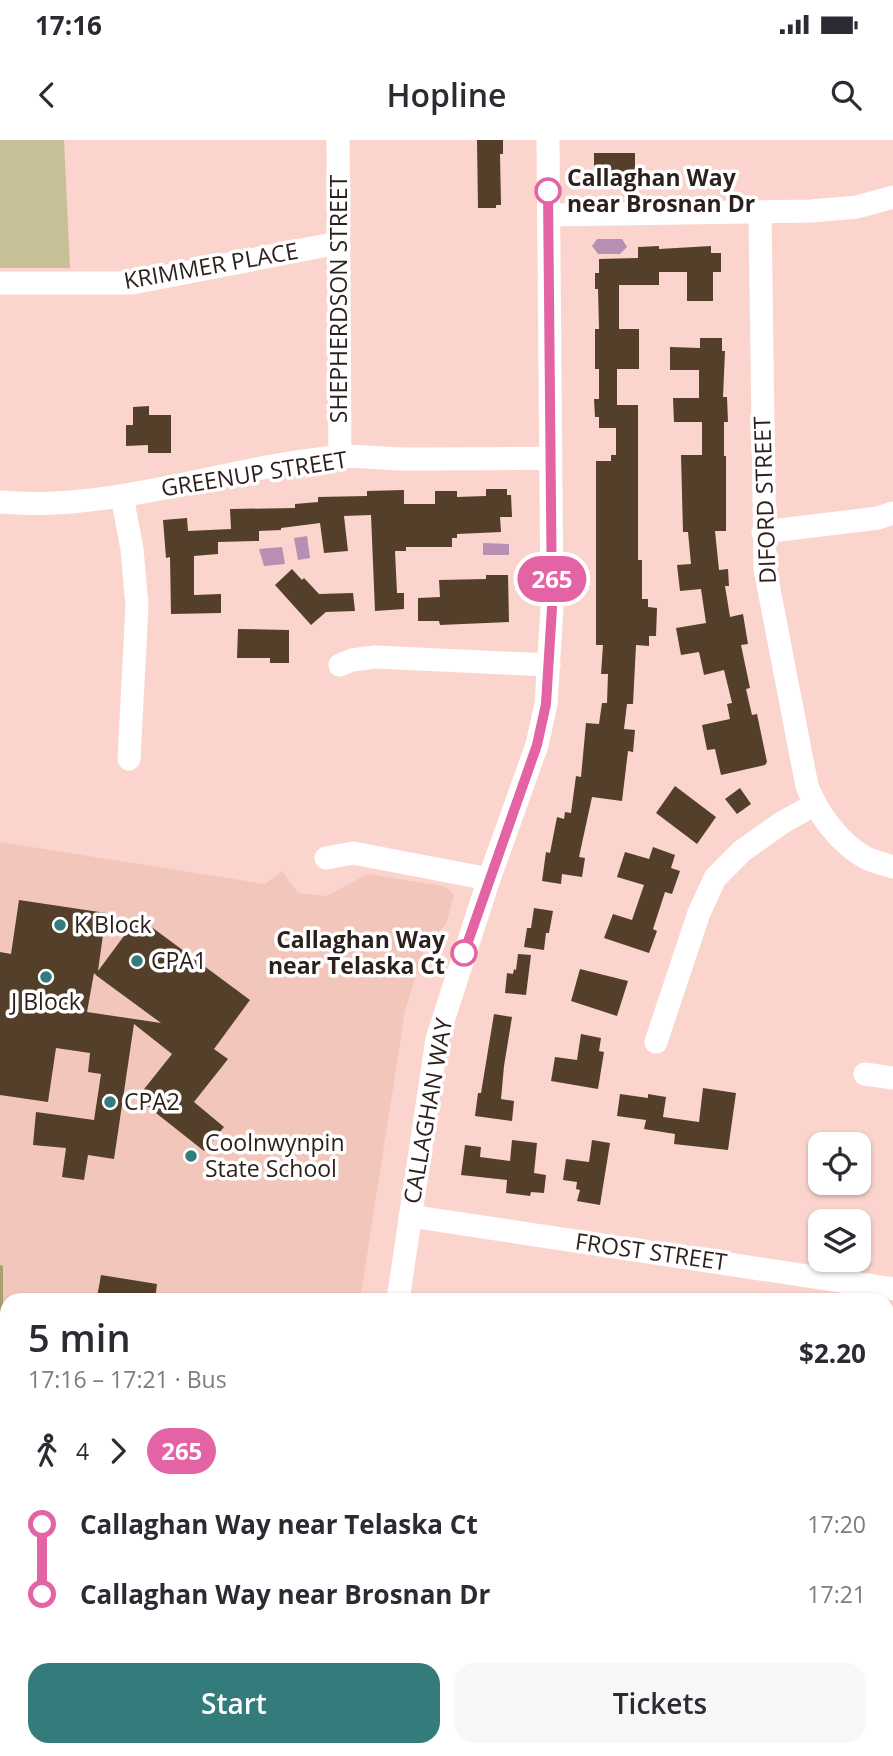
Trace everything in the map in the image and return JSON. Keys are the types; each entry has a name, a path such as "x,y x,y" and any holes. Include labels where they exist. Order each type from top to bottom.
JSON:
{"street":[{"name":"SHEPHERDSON STREET","path":"338,140 340,457"},
{"name":"CALLAGHAN WAY","path":"399,1293 437,1039 489,879 537,745 546,704 552,608 548,140"},
{"path":"549,215 760,213 857,206 893,197"},
{"name":"DIFORD STREET","path":"760,213 762,533 771,606 807,786 814,805 837,835 866,858 893,867"},
{"name":"KRIMMER PLACE","path":"0,283 132,283 338,243"},
{"name":"GREENUP STREET","path":"0,502 29,505 122,496 277,465 340,457 550,458"},
{"path":"122,496 132,549 137,606 129,759"},
{"path":"762,533 878,518 893,513"},
{"path":"340,665 352,660 375,657 549,665"},
{"path":"656,1042 699,913 715,878 742,851 783,822 814,805"},
{"path":"326,858 354,853 489,879"},
{"path":"865,1073 893,1078"},
{"name":"FROST STREET","path":"410,1216 893,1289"}],"shaded area":[{"path":"0,140 64,140 70,268 0,268"},
{"path":"597,239 622,239 627,247 620,254 598,254 592,246"},
{"path":"307,536 310,558 298,560 294,538"},
{"path":"483,543 509,544 509,555 483,555"},
{"path":"282,547 285,564 264,566 259,549"},
{"name":"Coolnwynpin State School","path":"0,842 265,884 282,871 298,893 326,896 368,874 443,886 450,890 454,896 446,924 425,947 405,1011 361,1293 0,1293"},
{"path":"0,1265 3,1266 3,1293 0,1293"}],"building":[{"path":"477,140 503,140 503,154 500,154 501,205 496,205 496,208 478,208"},
{"path":"594,153 635,153 635,175 602,178 602,174 594,174"},
{"path":"659,246 659,249 711,246 711,253 721,253 721,272 713,272 713,301 687,301 687,272 659,272 659,285 619,285 619,329 639,329 639,369 617,369 617,405 638,405 638,560 642,560 642,599 648,599 648,607 657,608 656,636 649,636 649,646 636,645 633,704 627,704 624,729 635,730 633,752 628,751 622,801 592,797 579,857 585,858 582,877 562,874 561,884 542,881 546,852 550,853 557,817 564,819 565,812 571,813 576,776 581,777 586,723 599,724 602,703 607,703 608,674 601,674 603,645 596,645 596,461 611,461 611,455 616,455 616,428 599,428 599,417 595,417 594,399 599,399 599,369 595,369 595,329 599,329 595,273 599,273 599,259 638,258 638,247"},
{"path":"700,338 722,338 722,351 725,351 723,397 727,397 728,422 724,422 726,531 715,531 719,570 728,569 729,586 725,586 730,617 743,614 748,644 741,645 750,688 746,689 752,715 757,714 767,762 765,765 721,775 715,749 707,750 702,725 730,719 727,704 732,703 724,670 704,675 699,652 681,655 676,628 706,623 701,589 680,591 677,565 691,564 688,532 683,532 681,455 702,455 702,422 674,422 673,398 699,398 699,370 670,370 670,347 700,348"},
{"path":"149,406 149,415 171,415 171,453 148,453 148,445 126,446 126,425 133,425 133,407"},
{"path":"486,489 507,489 507,495 511,495 512,517 500,517 501,532 457,534 457,538 452,538 452,547 406,547 406,551 395,551 397,593 404,593 404,609 375,611 371,515 344,516 348,551 324,553 320,523 259,531 259,541 218,542 218,554 194,556 194,595 221,594 221,613 171,614 170,557 166,558 163,520 187,518 188,531 231,529 230,509 295,508 295,504 318,502 318,497 367,496 367,491 404,490 404,504 435,504 435,491 457,491 457,497 486,496"},
{"path":"292,569 319,594 353,593 355,611 326,612 311,625 275,585"},
{"path":"486,575 508,575 509,622 440,625 439,621 418,621 418,598 440,597 439,580 486,579"},
{"path":"238,629 289,630 289,663 270,663 270,658 237,658"},
{"path":"675,786 716,817 697,844 656,813"},
{"path":"740,788 751,804 737,814 725,799"},
{"path":"653,847 675,855 671,868 680,871 672,894 665,892 653,929 657,931 649,953 604,938 613,914 632,920 644,885 617,877 625,852 649,859"},
{"path":"19,900 106,913 98,971 138,917 250,1000 214,1049 228,1059 194,1102 224,1127 204,1151 137,1098 172,1054 134,1024 114,1159 88,1155 84,1180 62,1177 66,1148 33,1145 36,1112 94,1120 101,1074 88,1072 90,1053 56,1048 48,1102 0,1095 0,952 11,954","holes":["94,973 161,1023 87,1012"]},
{"path":"534,908 553,911 544,950 524,947"},
{"path":"518,954 531,955 526,995 505,993 507,973 513,974 514,969 516,970"},
{"path":"580,969 628,981 617,1016 571,1001"},
{"path":"494,1014 512,1017 501,1099 514,1101 512,1121 475,1116"},
{"path":"581,1034 601,1038 599,1051 604,1052 598,1089 551,1081 555,1057 577,1060"},
{"path":"703,1088 736,1093 728,1150 674,1144 675,1134 644,1129 646,1120 617,1116 620,1094 648,1098 648,1094 666,1097 663,1117 699,1122"},
{"path":"512,1140 537,1143 534,1173 546,1175 544,1193 531,1192 530,1196 506,1193 507,1180 461,1175 465,1145 481,1147 480,1157 510,1161"},
{"path":"592,1140 610,1143 600,1205 577,1201 580,1190 576,1189 577,1182 563,1180 566,1159 589,1162"},
{"path":"101,1275 157,1284 156,1293 98,1293"}],"bus line":[{"name":"265","path":"464,953 537,745 546,704 552,608 548,191"}],"place":[{"name":"Callaghan Way near Brosnan Dr","path":"548,191"},
{"name":"K Block","path":"60,925"},
{"name":"Callaghan Way near Telaska Ct","path":"464,953"},
{"name":"CPA1","path":"137,961"},
{"name":"J Block","path":"46,977"},
{"name":"CPA2","path":"110,1102"},
{"name":"Coolnwynpin State School","path":"191,1156"}]}
